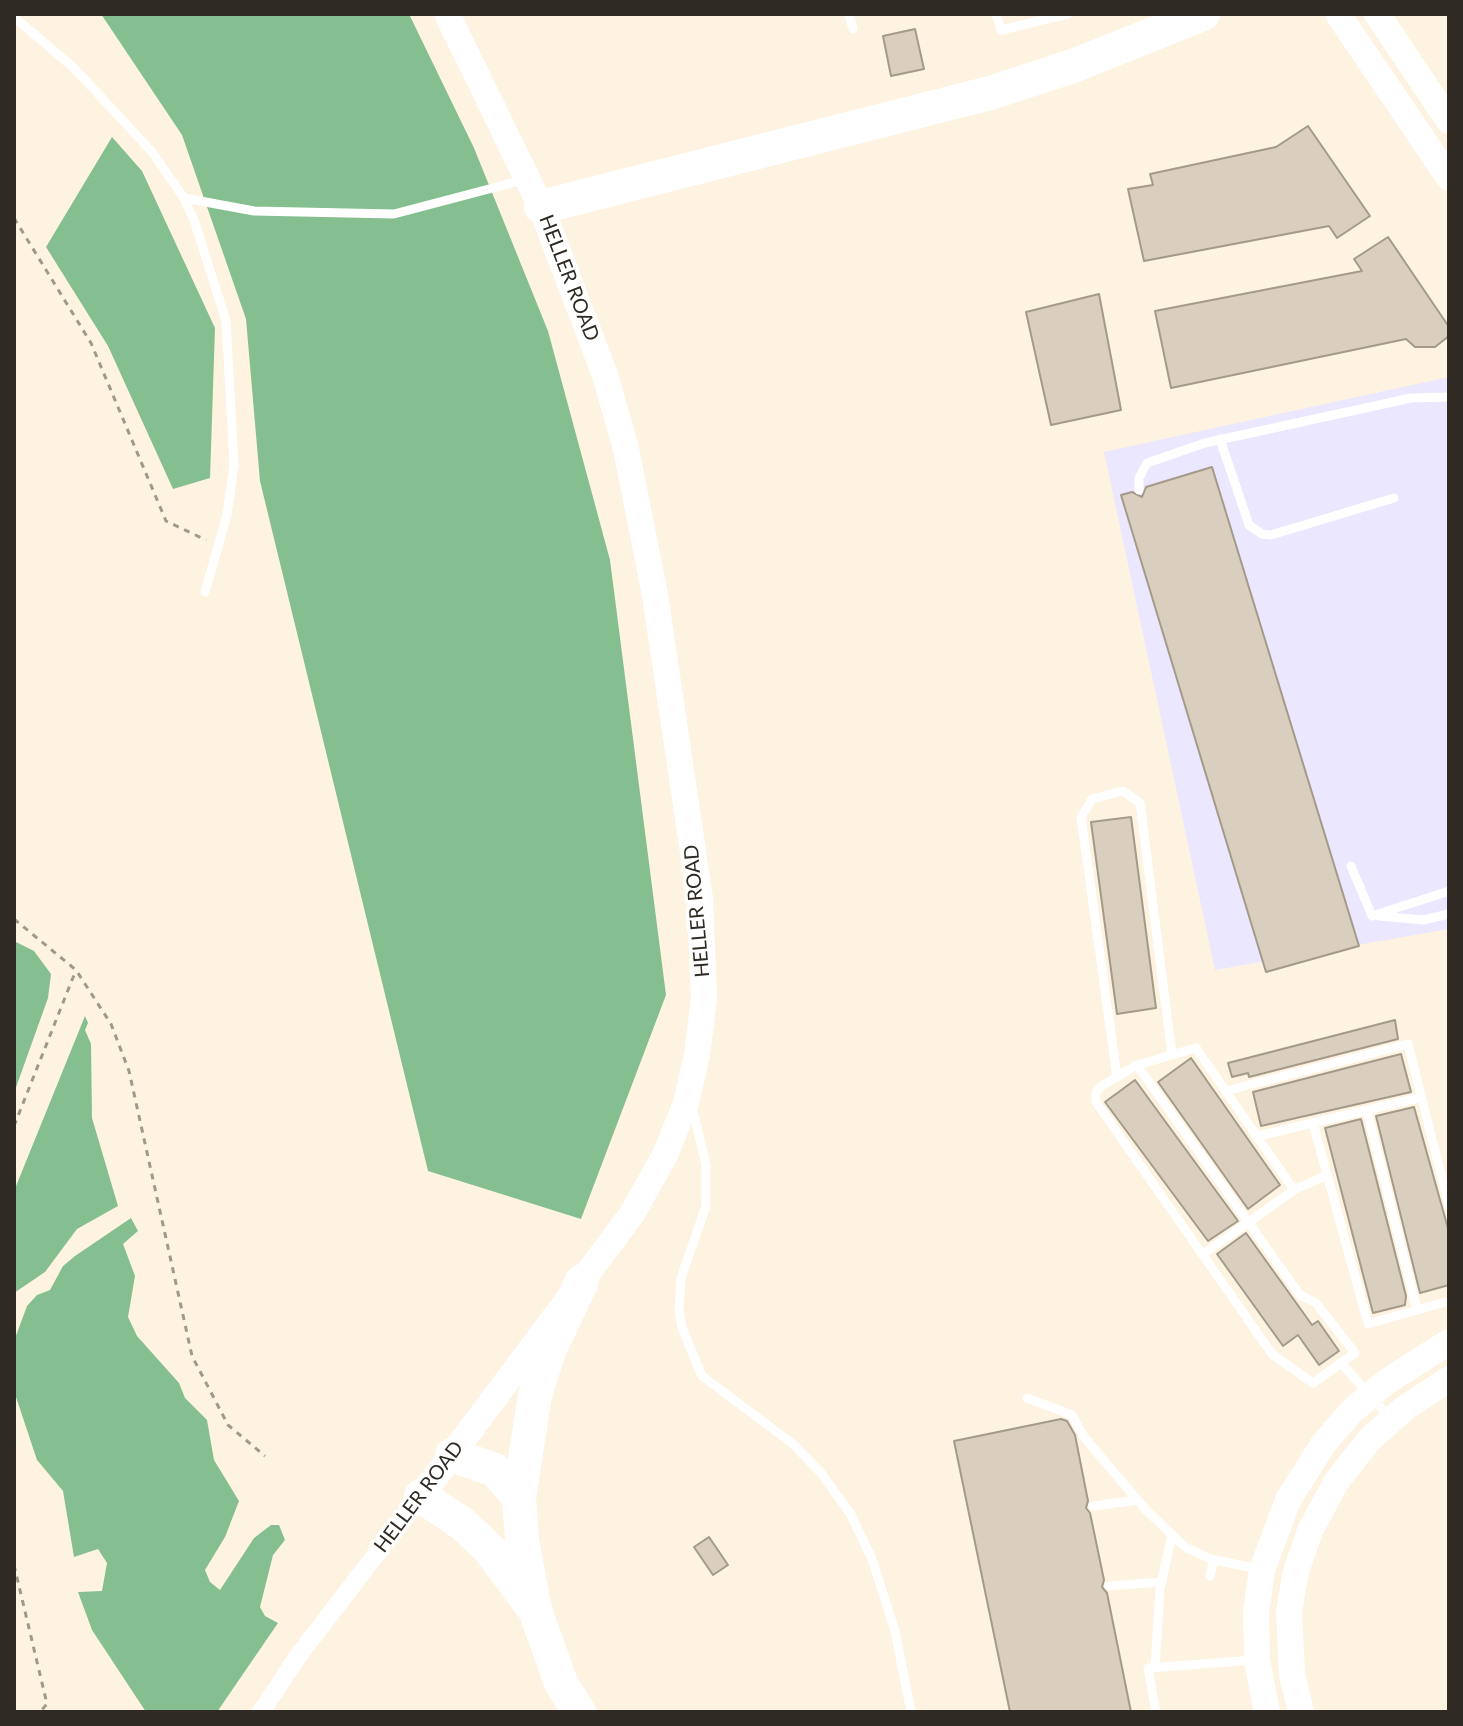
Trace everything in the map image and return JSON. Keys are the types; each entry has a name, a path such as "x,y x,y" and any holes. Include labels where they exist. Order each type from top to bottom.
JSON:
{"highway":[{"path":"534,193 740,156 990,93 1073,66 1203,14"},
{"path":"579,1712 561,1683 535,1610 522,1540 519,1498 535,1395 549,1351 582,1281"},
{"path":"452,1455 495,1470 519,1498"},
{"path":"421,1496 464,1525 490,1550 535,1610"}],"street":[{"name":"HELLER ROAD","path":"261,1712 345,1593 632,1214 665,1155 687,1100 704,999 705,945 653,582 626,449 605,375 534,193 447,14"},
{"path":"1338,14 1449,178"},
{"path":"1377,14 1449,121"},
{"path":"1267,1712 1257,1660 1256,1613 1262,1570 1278,1523 1299,1480 1324,1443 1370,1395 1449,1342"},
{"path":"1301,1712 1292,1674 1289,1631 1292,1593 1302,1552 1336,1482 1391,1419 1443,1386"}],"lane":[{"path":"849,14 853,29"},
{"path":"996,14 1001,30 1068,14"},
{"path":"14,17 84,78 152,152 184,198 226,321 234,465 219,546 205,592"},
{"path":"184,198 254,211 394,214 534,193"},
{"path":"1139,490 1139,478 1147,463 1220,439 1411,398 1449,397"},
{"path":"1220,439 1249,525 1262,534 1271,535 1394,498"},
{"path":"1117,1077 1081,817 1092,799 1123,791 1140,803 1172,1055"},
{"path":"1351,866 1372,916"},
{"path":"1372,916 1449,891"},
{"path":"1372,916 1423,920 1449,914"},
{"path":"1226,1091 1408,1044 1449,1206"},
{"path":"1137,1065 1300,1295 1316,1303 1355,1353 1313,1383 1272,1354 1096,1102 1100,1087 1137,1065 1196,1048 1294,1190"},
{"path":"1258,1136 1422,1097"},
{"path":"687,1100 697,1120 706,1165 706,1206 681,1278 679,1310 682,1328 702,1376 793,1444 821,1473 850,1513 872,1559 895,1631 911,1712"},
{"path":"1367,1111 1417,1310"},
{"path":"1313,1123 1368,1324 1449,1301"},
{"path":"1202,1255 1294,1190 1327,1175"},
{"path":"1342,1364 1391,1419"},
{"path":"1027,1398 1072,1415 1084,1437 1138,1500 1185,1547 1214,1560 1262,1570"},
{"path":"1093,1506 1138,1500"},
{"path":"1155,1667 1162,1582 1172,1535"},
{"path":"1210,1576 1214,1560"},
{"path":"1109,1586 1162,1582"},
{"path":"1156,1712 1148,1668 1257,1660"}],"path":[{"path":"14,218 91,343 166,521 219,546"},
{"path":"14,919 76,970 111,1024 129,1071 192,1356 228,1425 265,1456"},
{"path":"14,1126 76,970"},
{"path":"14,1565 47,1704 40,1712"}],"shaded area":[{"path":"1449,377 1449,929 1215,970 1104,452"}],"green space":[{"path":"101,14 409,14 474,148 548,331 610,560 666,995 581,1219 428,1171 260,481 246,319 182,135"},
{"path":"112,137 142,171 215,328 210,478 173,489 108,346 46,247"},
{"path":"14,941 34,951 51,974 48,998 14,1093"},
{"path":"85,1016 88,1023 85,1030 91,1044 92,1118 118,1206 77,1229 45,1272 14,1293 14,1191"},
{"path":"131,1218 138,1231 123,1244 135,1276 128,1317 137,1336 179,1383 185,1398 207,1420 214,1460 239,1501 225,1537 205,1570 210,1582 220,1590 254,1538 271,1525 279,1525 285,1540 273,1555 260,1607 265,1616 278,1623 217,1712 146,1712 92,1630 78,1592 102,1591 107,1563 98,1549 74,1557 63,1491 37,1460 14,1391 14,1341 27,1306 37,1295 50,1290 63,1266"}],"building":[{"path":"915,29 924,69 891,76 883,36"},
{"path":"1308,126 1370,216 1337,238 1329,226 1144,261 1128,189 1153,185 1150,174 1276,147"},
{"path":"1388,237 1449,327 1449,336 1435,347 1415,347 1406,339 1171,388 1155,311 1362,271 1354,259"},
{"path":"1099,294 1121,410 1051,425 1026,312"},
{"path":"1212,467 1359,946 1266,972 1121,495 1132,492 1142,497 1146,487"},
{"path":"1131,817 1156,1008 1117,1014 1091,822"},
{"path":"1395,1020 1398,1039 1249,1077 1248,1073 1232,1077 1228,1063"},
{"path":"1401,1054 1411,1092 1261,1126 1253,1092"},
{"path":"1191,1058 1280,1185 1248,1209 1158,1082"},
{"path":"1135,1080 1238,1221 1208,1241 1105,1102"},
{"path":"1414,1107 1449,1232 1449,1285 1420,1293 1376,1116"},
{"path":"1361,1119 1406,1296 1405,1305 1373,1313 1325,1128"},
{"path":"1246,1233 1312,1325 1318,1321 1339,1351 1319,1365 1298,1335 1283,1346 1217,1254"},
{"path":"1061,1419 1067,1421 1075,1435 1088,1501 1086,1508 1090,1513 1104,1580 1102,1587 1107,1593 1131,1712 1010,1712 954,1441"},
{"path":"709,1537 728,1565 713,1575 694,1547"}]}
